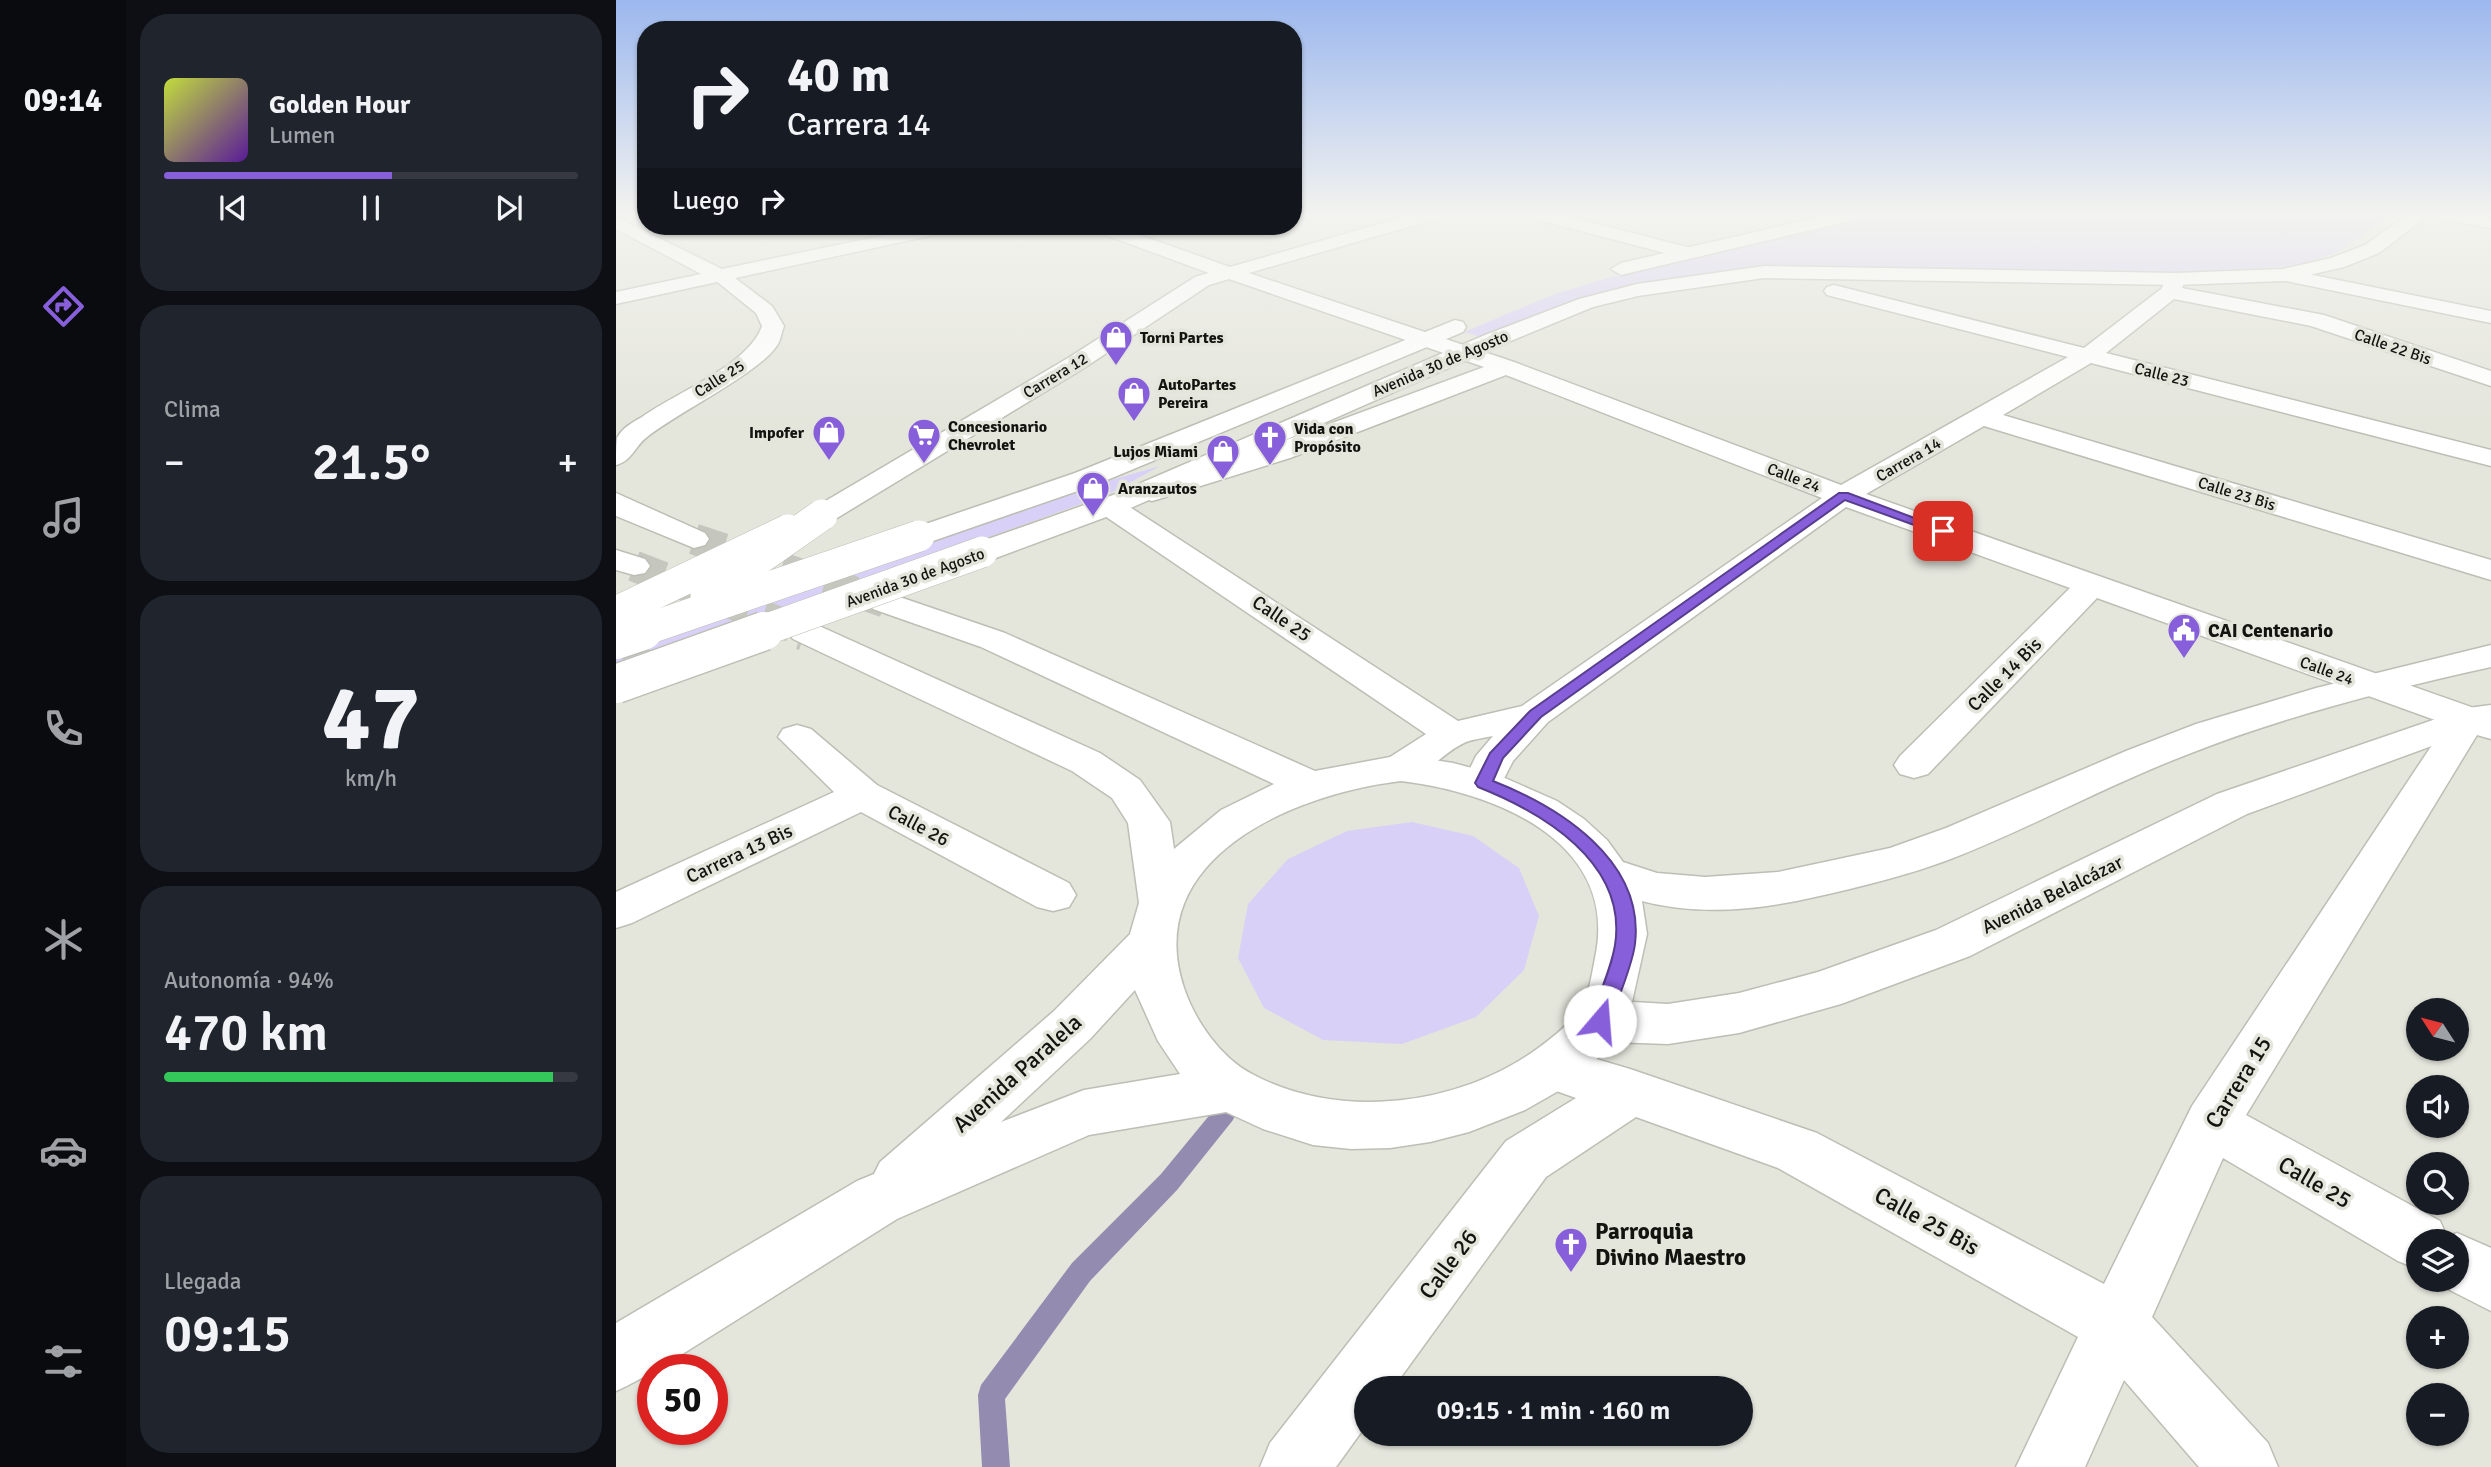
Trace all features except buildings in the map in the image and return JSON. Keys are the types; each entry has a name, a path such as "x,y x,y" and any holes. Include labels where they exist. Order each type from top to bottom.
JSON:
{"street":[{"path":"616,298 689,282"},
{"name":"Calle 25","path":"616,457 635,433 675,405 736,370 768,342 773,326 765,310 729,282"},
{"name":"Carrera 12","path":"616,612 822,514 1076,363 1200,282"},
{"name":"Calle 24","path":"1256,282 1506,367 1843,496 2093,583 2365,684 2483,720"},
{"name":"Avenida 30 de Agosto","path":"616,684 1116,504 1463,352 1586,303 1682,282"},
{"name":"Avenida 30 de Agosto","path":"2083,282 2173,286 2208,282"},
{"path":"2320,282 2491,317"},
{"name":"Carrera 14","path":"1483,783 1496,756 1535,714 1843,496 2089,355 2173,286"},
{"name":"Calle 22 Bis","path":"2173,286 2316,320 2491,379"},
{"name":"Calle 23","path":"1834,291 2491,458"},
{"name":"Avenida 30 de Agosto","path":"616,640 1085,479 1476,319"},
{"path":"1116,504 1280,452 1506,367"},
{"name":"Calle 23 Bis","path":"1982,417 2491,570"},
{"path":"616,502 621,508 694,539"},
{"name":"Calle 25","path":"1116,504 1452,734"},
{"path":"668,622 822,514"},
{"name":"Calle 14 Bis","path":"1914,765 2093,583"},
{"path":"885,602 993,640 1312,786"},
{"path":"805,632 1086,762 1126,789 1149,822 1156,920 1155,977 1169,1015 1209,1072 1229,1089 1312,1121 1378,1125 1426,1121 1487,1102 1552,1068 1600,1021 1625,944 1623,909 1610,874 1588,847 1558,820 1522,799 1483,783 1442,773 1401,768"},
{"path":"1610,874 1637,885 1690,895 1753,893 1855,873 1931,850 2171,747 2365,684 2491,656"},
{"name":"Carrera 14","path":"1401,768 1452,734 1535,714"},
{"name":"Avenida Belalcázar","path":"1600,1021 1668,1024 1739,1013 1824,990 1953,943 2232,804 2483,720"},
{"name":"Carrera 15","path":"2050,1467 2211,1123 2483,720"},
{"name":"Calle 26","path":"797,737 862,795 1053,895"},
{"name":"Avenida Paralela","path":"877,1200 1072,1026 1156,920 1184,866 1219,833 1279,797 1370,771 1401,768"},
{"name":"Carrera 13 Bis","path":"616,911 862,795"},
{"name":"Calle 25 Bis","path":"1552,1068 1797,1150 2117,1325 2244,1467"},
{"name":"Avenida Paralela","path":"616,1359 877,1200 1084,1113 1229,1089"},
{"name":"Calle 26","path":"1294,1467 1526,1159 1630,1092"},
{"name":"Calle 25","path":"2211,1123 2406,1234"},
{"path":"2469,1269 2491,1281"}],"shaded area":[{"path":"1593,282 1646,282 1575,300 1482,337 1464,332 1555,294"},
{"path":"1160,466 1109,494 616,670 616,650 1094,485"},
{"path":"1412,822 1473,836 1519,868 1539,916 1524,970 1476,1017 1402,1044 1323,1040 1264,1008 1238,958 1248,904 1288,859 1347,831"}],"waterway":[{"path":"996,1467 991,1395 1081,1272 1169,1182 1225,1113"}],"tunnel":[{"path":"694,539 885,602"},
{"path":"634,566 805,632 802,631"}],"place":[{"name":"Torni Partes","path":"1116,367"},
{"name":"AutoPartes Pereira","path":"1134,423"},
{"name":"Impofer","path":"829,462"},
{"name":"Concesionario Chevrolet","path":"924,465"},
{"name":"Vida con Propósito","path":"1270,467"},
{"name":"Lujos Miami","path":"1223,481"},
{"name":"Aranzautos","path":"1093,518"},
{"name":"CAI Centenario","path":"2184,660"},
{"name":"Parroquia Divino Maestro","path":"1571,1274"}],"route":[{"path":"1600,1021 1625,944 1623,909 1610,874 1588,847 1558,820 1522,799 1483,783 1496,756 1535,714 1843,496 1943,531"}]}
